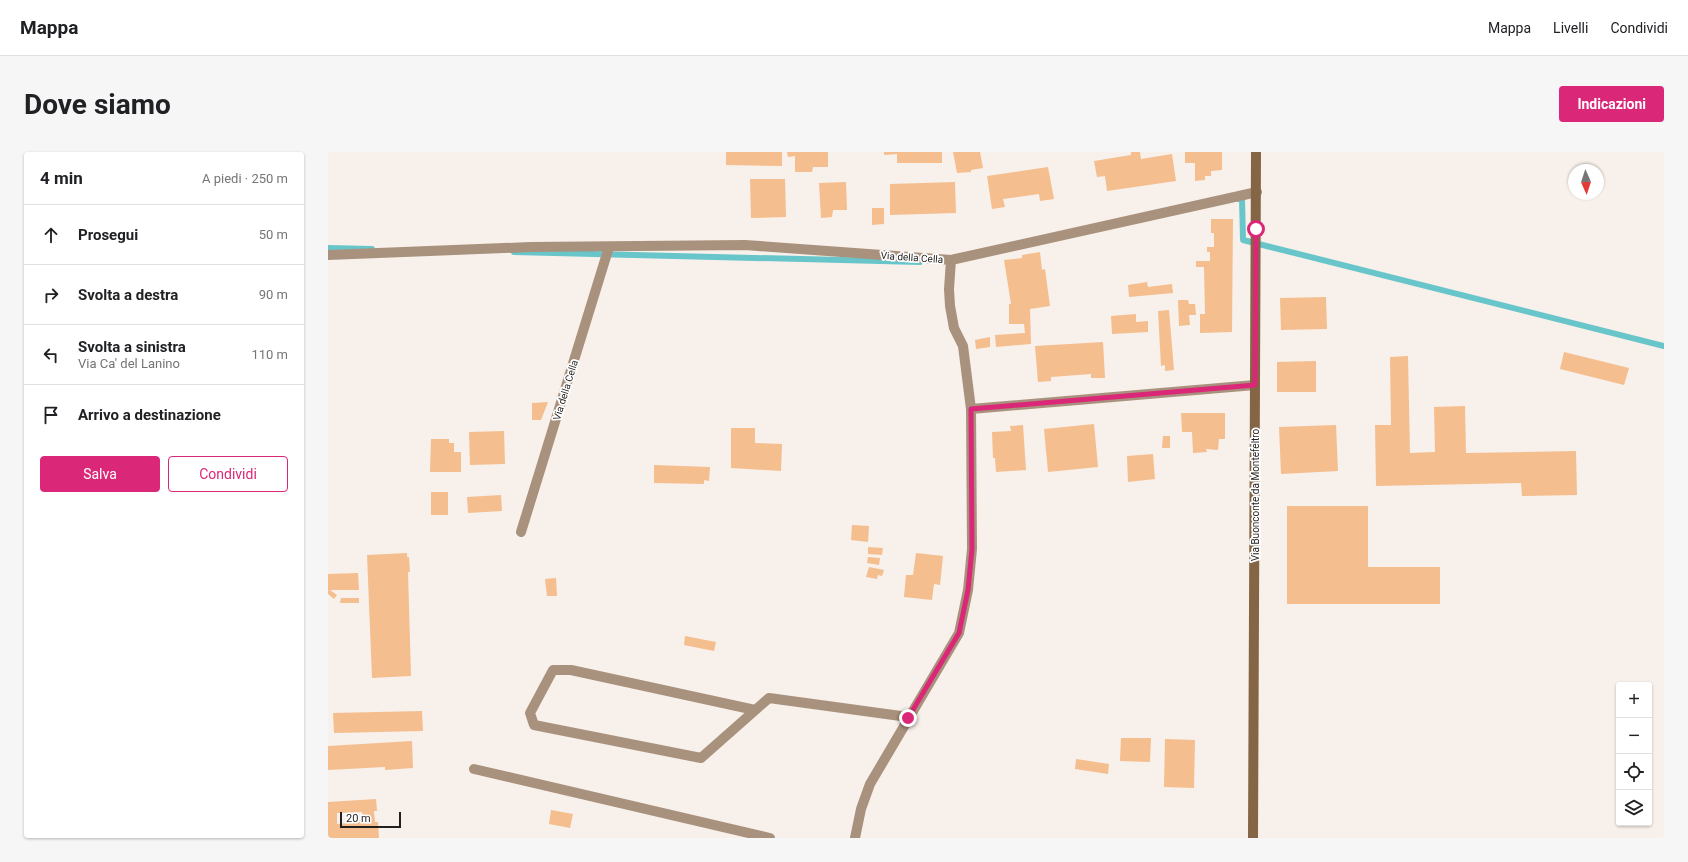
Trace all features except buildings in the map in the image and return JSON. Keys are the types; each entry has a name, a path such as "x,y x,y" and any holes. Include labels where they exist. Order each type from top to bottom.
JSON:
{"street":[{"name":"Via Buonconte da Montefeltro","path":"1253,838 1256,152"},
{"name":"Via della Cella","path":"328,255 531,247 745,245 951,260 1257,192"},
{"name":"Via della Cella","path":"521,532 609,247"},
{"path":"855,838 861,809 870,784 959,633 968,590 972,549 971,409 963,346 954,328 950,306 949,289 951,260"},
{"path":"971,409 1255,385"},
{"path":"755,710 571,670 553,670 530,713 534,726 701,758 769,698 908,718"},
{"path":"474,769 770,838"}],"waterway":[{"path":"1238,199 1242,198 1243,240 1664,346"},
{"path":"328,248 372,249"},
{"path":"514,252 920,262"}],"route":[{"path":"908,718 959,633 968,590 972,549 971,409 1255,385 1256,229"}]}
